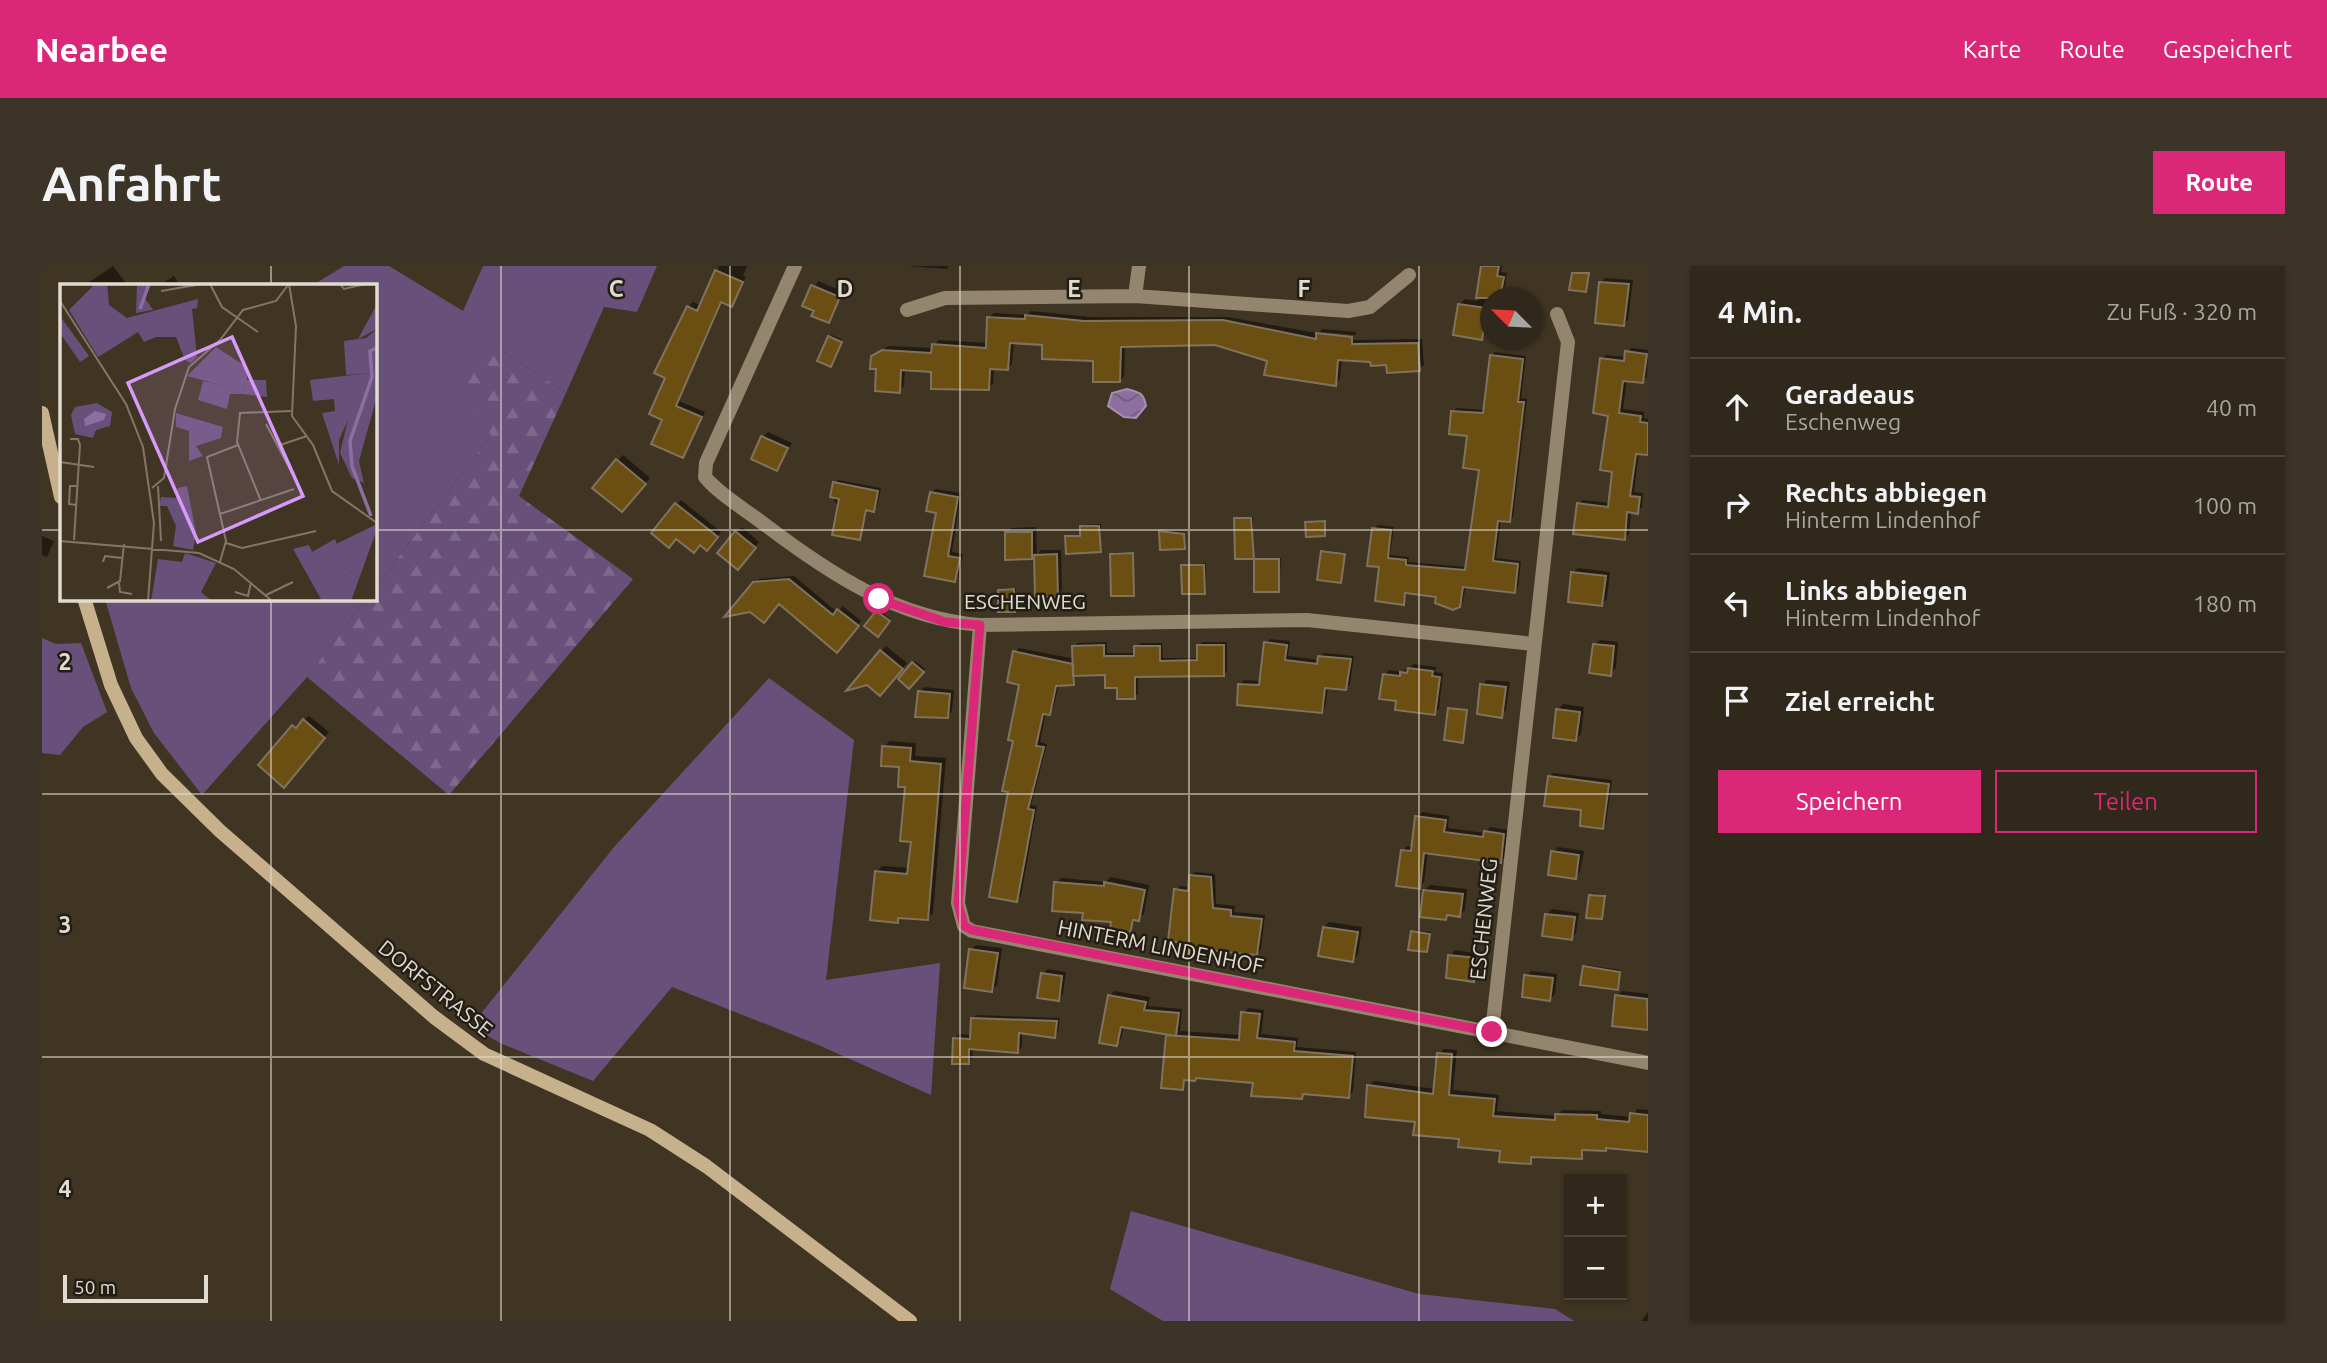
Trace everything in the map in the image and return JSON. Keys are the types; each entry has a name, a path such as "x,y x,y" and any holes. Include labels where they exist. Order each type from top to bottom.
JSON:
{"street":[{"name":"ESCHENWEG","path":"795,266 706,463 705,477 784,540 845,582 879,599 945,622 980,625 1307,620 1534,644"},
{"path":"1135,296 1139,266"},
{"path":"907,310 945,298 1135,296 1348,311 1370,307 1409,275"},
{"name":"ESCHENWEG","path":"1492,1032 1568,342 1557,314"},
{"path":"42,413 60,493"},
{"name":"DORFSTRASSE","path":"85,600 111,685 136,738 162,774 251,858 434,1017 484,1054 594,1103 661,1137 706,1166 910,1321"},
{"name":"HINTERM LINDENHOF","path":"980,625 958,903 964,926 972,930 1648,1063"}],"green space":[{"path":"344,266 389,266 463,311 483,266 657,266 637,312 604,307 566,393 501,350 491,435 376,587 376,284 315,284"},
{"path":"501,350 566,393 519,496 633,579 449,795 307,677 365,600 376,600 376,587 491,435 460,384"},
{"path":"105,600 365,600 307,677 202,795 154,733 131,688"},
{"path":"42,638 56,644 81,643 107,712 83,727 60,755 42,753"},
{"path":"769,678 854,740 826,980 940,963 931,1095 816,1044 672,987 593,1081 500,1043 471,1026 614,847"},
{"path":"1131,1211 1419,1294 1555,1309 1574,1321 1163,1321 1110,1289"}],"water":[{"path":"1127,389 1144,398 1146,406 1136,418 1124,417 1108,406 1112,393"}],"building":[{"path":"1481,266 1499,266 1497,276 1504,277 1502,287 1480,287 1480,298 1476,298"},
{"path":"715,270 743,282 732,307 721,302 676,406 702,417 683,458 651,444 662,420 649,414 665,378 654,373 687,306 697,311"},
{"path":"1572,273 1589,273 1586,292 1569,290"},
{"path":"1599,282 1629,284 1624,326 1595,323"},
{"path":"811,285 840,297 829,323 811,316 814,311 802,306"},
{"path":"1458,304 1480,307 1480,340 1453,335"},
{"path":"1025,315 1084,321 1223,320 1316,339 1316,333 1352,337 1352,344 1418,343 1420,371 1387,373 1386,365 1371,366 1370,362 1338,360 1336,386 1264,375 1267,361 1215,345 1121,347 1120,382 1093,382 1093,361 1042,359 1042,345 1010,343 1008,370 990,369 989,390 931,389 931,372 901,370 900,393 875,391 876,369 870,369 871,356 882,350 931,353 932,344 986,348 987,317 1025,319"},
{"path":"828,336 842,342 831,367 817,361"},
{"path":"1625,351 1647,354 1643,383 1623,381 1619,413 1641,416 1640,422 1648,423 1648,455 1636,454 1630,496 1640,497 1638,514 1627,512 1625,540 1573,534 1577,503 1608,507 1612,472 1600,470 1608,416 1593,413 1600,358 1624,361"},
{"path":"1490,355 1523,359 1518,402 1524,402 1510,522 1498,521 1493,561 1518,564 1515,593 1463,587 1460,607 1453,610 1435,603 1436,597 1405,593 1404,605 1375,601 1379,567 1367,566 1372,528 1391,530 1388,558 1406,560 1406,565 1465,570 1479,470 1463,468 1467,436 1449,434 1451,411 1483,413"},
{"path":"761,436 788,448 777,471 751,459"},
{"path":"616,459 646,484 622,512 592,488"},
{"path":"833,482 878,491 874,512 866,510 860,540 832,535 839,499 830,497"},
{"path":"930,492 958,497 948,556 960,558 955,582 924,576 936,513 926,511"},
{"path":"675,503 718,537 707,551 700,545 694,553 676,539 669,548 651,533"},
{"path":"1234,518 1251,518 1254,559 1235,559"},
{"path":"1325,521 1325,536 1306,537 1305,522"},
{"path":"1080,526 1099,526 1101,552 1066,554 1065,536 1080,536"},
{"path":"735,531 756,548 738,570 717,553"},
{"path":"1159,531 1184,534 1185,549 1160,550"},
{"path":"1005,532 1032,532 1032,559 1005,560"},
{"path":"1321,551 1345,554 1341,583 1317,580"},
{"path":"1133,553 1134,596 1111,596 1110,554"},
{"path":"1057,554 1058,597 1035,597 1034,555"},
{"path":"1254,559 1279,559 1279,592 1254,592"},
{"path":"1181,565 1204,565 1205,594 1182,594"},
{"path":"1571,572 1606,576 1602,606 1568,602"},
{"path":"789,579 833,615 837,609 859,626 837,653 779,604 764,623 750,612 724,617 753,582"},
{"path":"1014,589 1015,612 998,612 998,590"},
{"path":"876,611 890,621 878,637 864,626"},
{"path":"1264,642 1287,645 1285,660 1317,664 1318,656 1351,659 1346,690 1325,688 1322,713 1237,705 1238,684 1259,685"},
{"path":"1593,644 1614,646 1611,676 1589,673"},
{"path":"1104,645 1104,656 1134,656 1134,646 1160,646 1160,661 1197,660 1197,645 1224,645 1224,676 1135,677 1135,699 1117,699 1117,688 1105,688 1105,675 1073,676 1072,646"},
{"path":"880,650 903,669 880,696 867,685 846,691"},
{"path":"1013,651 1073,664 1074,685 1056,686 1050,715 1043,714 1036,746 1044,747 1028,809 1034,810 1017,902 989,897 1008,792 1002,791 1013,741 1008,740 1019,685 1007,682"},
{"path":"912,662 924,672 909,689 898,679"},
{"path":"1408,668 1433,671 1432,676 1440,677 1435,715 1395,710 1396,701 1379,699 1383,674 1400,676 1400,672 1407,673"},
{"path":"1480,684 1506,687 1502,718 1477,714"},
{"path":"918,691 950,694 948,718 915,717"},
{"path":"1448,708 1467,710 1463,743 1444,740"},
{"path":"1556,709 1580,712 1576,741 1553,738"},
{"path":"303,719 325,738 284,788 258,765 292,725 296,728"},
{"path":"882,746 911,748 910,761 941,764 928,920 898,918 898,923 870,920 875,871 907,874 911,842 900,841 905,787 898,787 899,767 881,766"},
{"path":"1548,776 1609,784 1603,829 1580,826 1581,810 1544,806"},
{"path":"1415,816 1446,820 1444,832 1483,837 1484,831 1504,834 1501,863 1424,853 1420,889 1396,886 1401,850 1411,851"},
{"path":"1551,851 1579,855 1576,879 1548,875"},
{"path":"1189,875 1211,877 1213,908 1231,910 1231,916 1262,919 1257,955 1215,951 1215,960 1186,958 1186,943 1168,941 1174,889 1188,891"},
{"path":"1054,882 1104,886 1104,882 1145,890 1139,921 1133,920 1130,934 1110,930 1111,922 1082,920 1083,913 1052,911"},
{"path":"1423,890 1463,894 1460,917 1447,915 1446,920 1420,917"},
{"path":"1589,895 1605,896 1602,919 1586,918"},
{"path":"1545,914 1575,917 1572,940 1542,936"},
{"path":"1323,927 1358,932 1353,962 1318,956"},
{"path":"1411,931 1430,934 1427,952 1408,950"},
{"path":"969,949 998,953 992,992 964,988"},
{"path":"1448,955 1477,958 1474,982 1446,978"},
{"path":"1583,966 1620,972 1618,990 1580,985"},
{"path":"1041,973 1062,976 1059,1001 1037,998"},
{"path":"1524,975 1553,978 1550,1001 1522,997"},
{"path":"1108,995 1146,1002 1144,1010 1179,1013 1176,1036 1121,1027 1117,1046 1099,1043"},
{"path":"1615,995 1647,999 1648,1030 1612,1026"},
{"path":"1241,1012 1260,1014 1257,1038 1295,1042 1294,1051 1353,1056 1349,1098 1303,1094 1302,1099 1251,1096 1253,1083 1196,1078 1195,1081 1184,1080 1183,1090 1161,1088 1166,1035 1239,1040"},
{"path":"971,1018 1057,1021 1055,1038 1019,1033 1018,1053 969,1049 969,1064 952,1064 953,1038 970,1039"},
{"path":"1437,1053 1452,1054 1449,1095 1495,1099 1493,1116 1555,1120 1555,1114 1597,1115 1597,1119 1629,1122 1630,1113 1648,1115 1648,1152 1606,1148 1606,1151 1582,1150 1582,1159 1531,1157 1531,1164 1499,1162 1500,1151 1458,1147 1459,1139 1413,1135 1415,1122 1365,1117 1367,1085 1433,1094"}],"route":[{"path":"879,599 945,622 980,625 958,903 964,926 972,930 1492,1032"}]}
